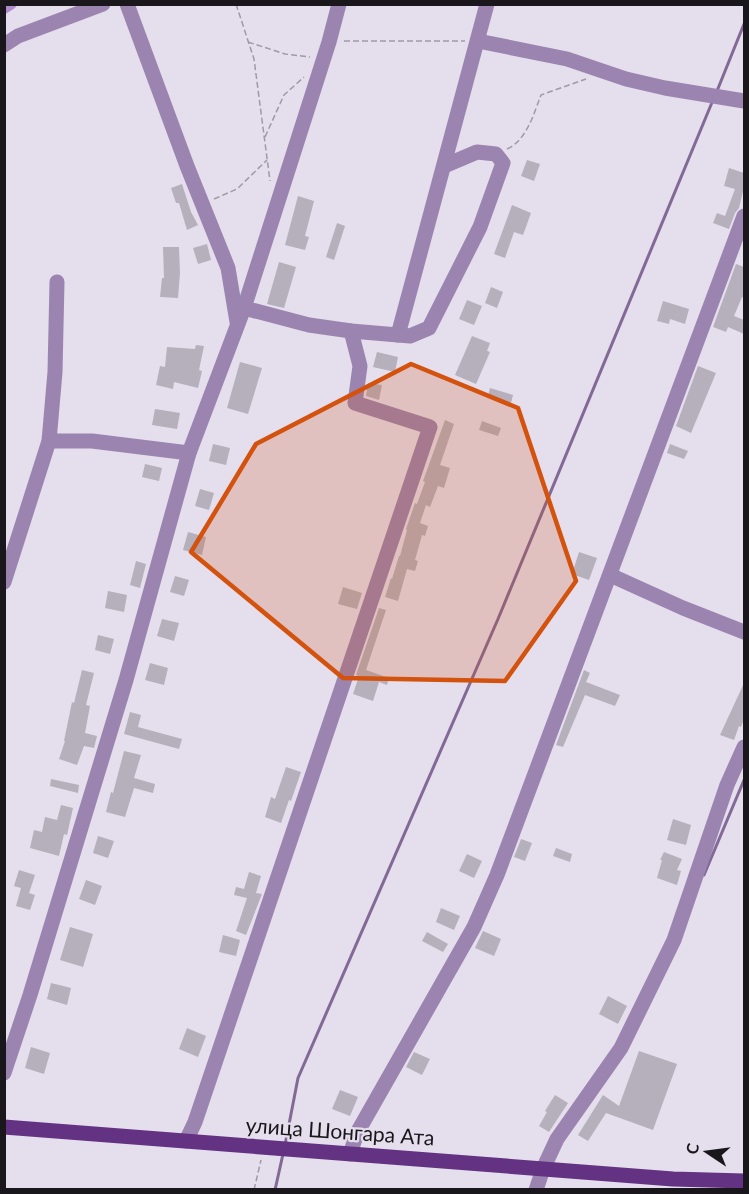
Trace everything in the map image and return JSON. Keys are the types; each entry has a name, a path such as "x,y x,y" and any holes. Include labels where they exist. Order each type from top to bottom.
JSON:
{"main road":[{"name":"улица Шонгара Ата","path":"4,1127 673,1179"},
{"path":"673,1179 744,1181"},
{"path":"673,1179 735,1190"}],"street":[{"path":"4,45 18,36 103,4"},
{"path":"127,4 228,268 237,325"},
{"path":"4,1073 126,680 189,453 244,308 339,4"},
{"path":"398,335 487,4"},
{"path":"478,41 567,59 626,79 665,88 744,101"},
{"path":"244,308 309,326 351,332 410,336 429,328 480,228 504,163 496,154 477,152 444,166"},
{"path":"350,1154 357,1133 479,916 497,875 744,216"},
{"path":"4,582 49,441 55,372 57,282"},
{"path":"186,1141 199,1110 430,427 355,403 360,366 351,332"},
{"path":"49,441 92,441 189,453"},
{"path":"610,575 744,632"},
{"path":"536,1190 557,1139 621,1048 674,940 727,785 744,747"}],"path":[{"path":"236,4 254,59 270,181"},
{"path":"329,42 478,41"},
{"path":"248,42 285,54 323,59"},
{"path":"496,154 515,145 528,127 541,95 606,72"},
{"path":"264,138 284,95 308,74"},
{"path":"202,204 237,189 267,160"},
{"path":"254,1190 264,1147"}],"highlighted area":[{"path":"411,364 518,408 576,581 505,681 343,678 191,552 256,444"}],"building":[{"path":"527,160 540,164 534,181 521,176"},
{"path":"729,168 744,173 744,187 739,208 729,229 713,223 717,213 725,216 735,189 724,186"},
{"path":"182,184 198,225 187,230 179,203 176,203 171,188"},
{"path":"298,196 314,201 305,236 309,237 305,250 285,245"},
{"path":"512,205 531,213 523,235 514,232 505,258 494,254"},
{"path":"337,223 345,226 334,260 326,257"},
{"path":"207,244 211,260 198,264 193,248"},
{"path":"163,247 179,247 178,298 160,297 162,278 164,278"},
{"path":"279,262 296,267 284,308 267,304"},
{"path":"736,264 744,267 744,298 742,297 734,316 744,320 744,334 728,327 726,332 713,327"},
{"path":"491,287 503,292 497,308 485,303"},
{"path":"467,300 482,306 474,325 459,319"},
{"path":"663,301 689,309 685,324 670,319 669,324 657,321"},
{"path":"472,336 490,343 487,351 490,352 476,384 455,375"},
{"path":"196,345 204,346 198,388 174,382 173,389 156,385 160,366 165,367 167,347 195,349"},
{"path":"377,352 398,357 395,372 373,367"},
{"path":"240,362 262,368 248,414 227,408"},
{"path":"698,366 716,373 691,433 676,426"},
{"path":"368,383 382,385 379,400 366,396"},
{"path":"490,388 513,395 511,403 488,396"},
{"path":"155,409 180,413 177,429 152,425"},
{"path":"445,420 454,424 440,465 450,468 444,488 438,486 430,507 426,505 420,523 428,526 425,536 422,535 415,560 418,561 415,571 407,569 398,601 385,597 400,556 406,529 425,482 423,481"},
{"path":"482,421 501,428 498,436 479,430"},
{"path":"213,444 230,448 226,465 209,461"},
{"path":"670,444 688,451 684,459 667,453"},
{"path":"145,464 162,468 159,481 142,477"},
{"path":"200,489 214,493 209,510 195,506"},
{"path":"188,532 206,537 202,555 183,550"},
{"path":"579,552 597,558 589,580 572,574"},
{"path":"136,561 146,564 140,588 130,585"},
{"path":"175,576 189,580 184,596 170,592"},
{"path":"343,587 362,593 357,609 338,604"},
{"path":"108,591 127,595 124,612 105,608"},
{"path":"379,608 386,610 366,670 389,678 387,685 379,682 373,701 353,694 359,676 356,675"},
{"path":"162,619 179,623 174,641 157,636"},
{"path":"98,635 114,639 110,654 95,650"},
{"path":"150,663 168,668 164,685 145,680"},
{"path":"82,670 94,673 86,705 90,706 85,733 97,736 94,748 84,746 77,765 59,759"},
{"path":"584,670 590,673 586,682 620,695 615,706 585,695 563,747 556,745"},
{"path":"744,683 744,719 734,740 720,735"},
{"path":"130,712 141,715 138,727 182,739 179,749 124,734"},
{"path":"124,751 141,755 134,778 155,784 153,793 134,788 125,817 106,812"},
{"path":"286,767 301,772 281,823 265,817 271,797 275,799"},
{"path":"51,779 79,785 78,793 50,786"},
{"path":"61,805 73,808 59,856 30,848 34,830 42,832 45,817 57,820"},
{"path":"673,819 691,825 686,845 667,840"},
{"path":"98,836 114,841 108,858 93,853"},
{"path":"521,839 532,843 525,861 514,857"},
{"path":"556,848 572,854 570,862 553,856"},
{"path":"664,852 682,859 677,870 681,871 677,885 657,878"},
{"path":"467,854 482,861 474,878 459,871"},
{"path":"19,870 35,875 29,893 35,895 30,910 16,906 21,888 14,886"},
{"path":"249,872 261,876 256,893 262,894 246,935 236,931 247,898 234,895 236,887 244,889"},
{"path":"86,880 102,886 95,905 79,899"},
{"path":"441,908 460,916 454,930 436,922"},
{"path":"70,927 93,934 83,967 60,960"},
{"path":"483,931 501,939 494,956 475,948"},
{"path":"427,932 448,944 443,952 422,941"},
{"path":"223,935 240,940 236,956 219,952"},
{"path":"51,983 71,988 67,1005 47,999"},
{"path":"608,996 627,1006 618,1024 599,1014"},
{"path":"187,1028 206,1036 198,1057 179,1049"},
{"path":"31,1047 50,1053 44,1074 25,1068"},
{"path":"639,1051 677,1064 653,1130 606,1113 588,1141 578,1135 603,1095 619,1106"},
{"path":"414,1052 430,1059 422,1075 406,1067"},
{"path":"340,1090 358,1097 350,1116 332,1109"},
{"path":"555,1095 568,1103 549,1132 539,1126"}],"waterway":[{"path":"4,9 12,4"},
{"path":"717,91 744,24"},
{"path":"285,1145 298,1078 498,619 713,100"},
{"path":"704,875 744,780"},
{"path":"275,1190 283,1154"}]}
